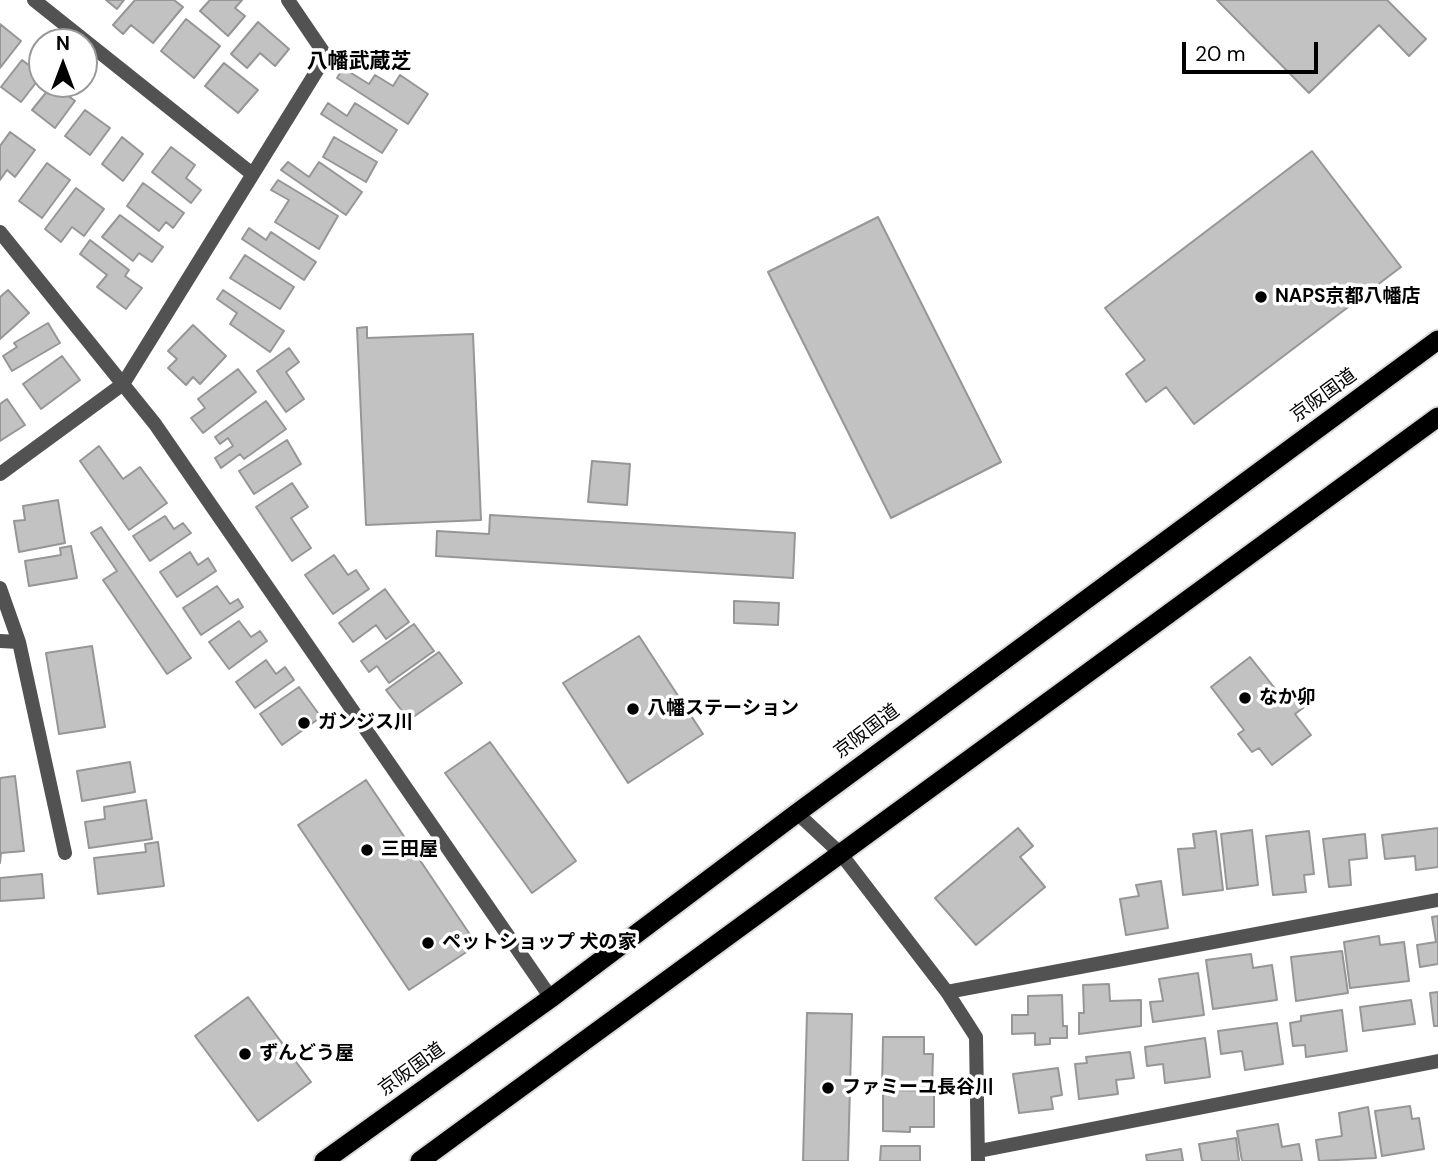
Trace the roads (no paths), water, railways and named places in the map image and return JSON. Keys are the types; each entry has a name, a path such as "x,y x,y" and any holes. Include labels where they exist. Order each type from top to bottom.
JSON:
{"highway":[{"name":"京阪国道","path":"331,1159 1438,340"},
{"path":"420,1161 1438,417"}],"street":[{"path":"34,0 251,173"},
{"path":"0,474 123,384 251,173 326,56 288,0"},
{"path":"0,232 155,424 551,998"},
{"path":"0,587 19,642 65,853"},
{"path":"0,641 19,642"},
{"path":"797,813 841,854 947,992 976,1037 979,1156 1438,1061"},
{"path":"947,992 1438,900"}],"place":[{"name":"NAPS京都八幡店","path":"1261,297"},
{"name":"なか卯","path":"1245,698"},
{"name":"八幡ステーション","path":"633,709"},
{"name":"ガンジス川","path":"304,723"},
{"name":"三田屋","path":"367,850"},
{"name":"ペットショップ 犬の家","path":"428,943"},
{"name":"ずんどう屋","path":"245,1054"},
{"name":"ファミーユ長谷川","path":"828,1088"}],"district":[{"name":"八幡武蔵芝","path":"359,62"}]}
